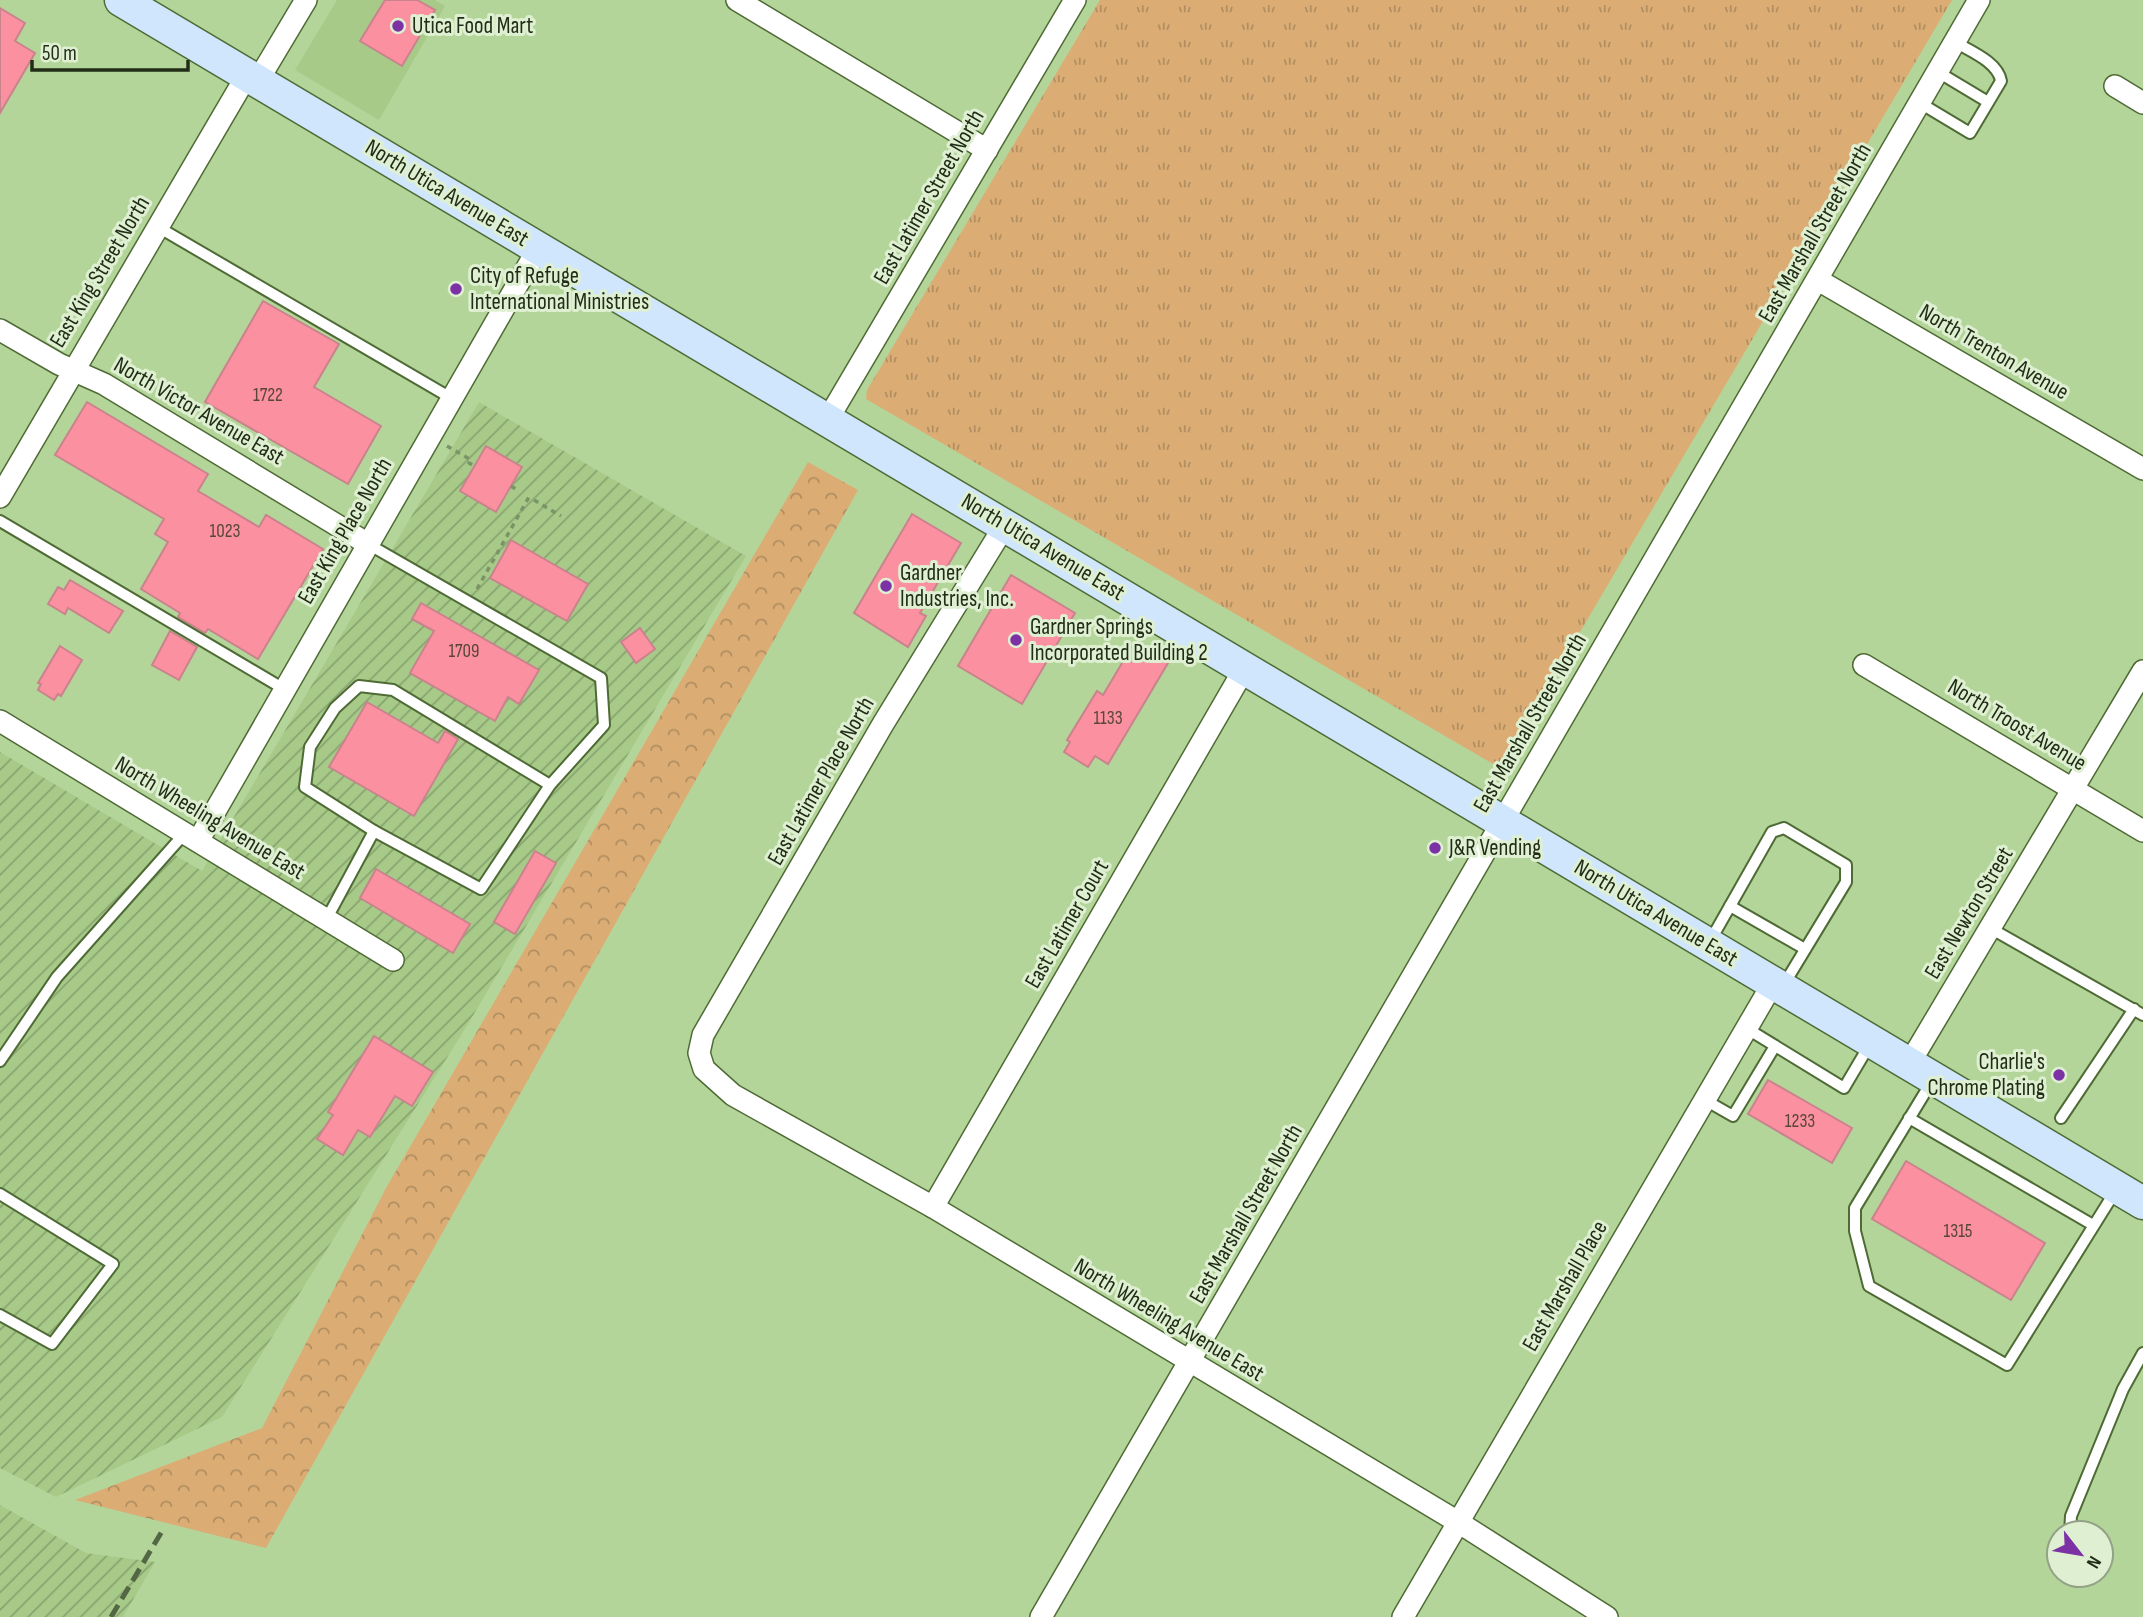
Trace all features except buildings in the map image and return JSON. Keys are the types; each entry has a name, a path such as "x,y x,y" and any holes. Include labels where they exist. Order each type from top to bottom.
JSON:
{"main road":[{"name":"North Utica Avenue East","path":"121,0 1245,666 2130,1195"}],"street":[{"name":"East King Street North","path":"0,497 158,227 252,78 306,0"},
{"path":"737,0 987,150"},
{"name":"East Latimer Street North","path":"828,419 1075,0"},
{"name":"East Marshall Street North","path":"1041,1617 1979,0"},
{"path":"2115,86 2143,103"},
{"name":"East King Place North","path":"192,837 285,690 539,247"},
{"name":"North Trenton Avenue","path":"1818,280 2143,469"},
{"name":"North Victor Avenue East","path":"0,330 104,384 368,544"},
{"name":"East Latimer Place North","path":"704,1069 699,1052 703,1035 883,724 1005,525"},
{"name":"North Troost Avenue","path":"1864,665 2143,831"},
{"name":"East Latimer Court","path":"933,1208 1245,666"},
{"name":"East Newton Street","path":"1921,1071 1990,928 2143,671"},
{"name":"North Wheeling Avenue East","path":"0,722 393,960"},
{"name":"East Marshall Place","path":"1403,1617 1746,1028 1778,986"},
{"name":"North Wheeling Avenue East","path":"704,1069 733,1095 933,1208 1458,1522 1602,1616"}],"lane":[{"path":"1920,103 1970,133 1989,102 2001,81 2000,74 1989,63 1955,42"},
{"path":"1938,72 1989,102"},
{"path":"158,227 452,398"},
{"path":"0,521 285,690"},
{"path":"368,544 601,678 604,725 550,785 481,889 374,831 305,787 310,747 335,708 359,686 393,690 550,785"},
{"path":"1708,944 1772,832 1784,828 1846,865 1846,882 1805,949 1778,986"},
{"path":"326,920 374,831"},
{"path":"0,1061 57,977 192,837"},
{"path":"1730,906 1805,949"},
{"path":"1990,928 2138,1012 2061,1118"},
{"path":"1746,1028 1844,1088 1872,1042"},
{"path":"1704,1100 1733,1116 1775,1046"},
{"path":"1921,1071 1909,1118 1855,1208 1855,1231 1869,1286 2007,1365 2093,1225 2130,1195"},
{"path":"1909,1118 2093,1225"},
{"path":"0,1194 113,1264 52,1345 0,1315"},
{"path":"2071,1519 2123,1390 2143,1353"}],"path":[{"path":"444,444 471,460 469,463 474,466"},
{"path":"511,486 519,491"},
{"path":"469,602 529,497"},
{"path":"534,500 561,516"}],"shaded area":[{"path":"337,0 435,0 445,6 379,120 295,70"},
{"path":"479,402 746,556 465,1029 222,1417 56,1497 0,1468 0,752 202,871"},
{"path":"0,1505 86,1553 155,1562 123,1617 0,1617"}],"green space":[{"path":"1100,0 1952,0 1500,768 866,399 867,390"},
{"path":"808,462 858,490 266,1548 75,1500 262,1428 386,1188"}],"railway":[{"path":"111,1617 164,1528"}],"place":[{"name":"Utica Food Mart","path":"398,26"},
{"name":"City of Refuge International Ministries","path":"456,289"},
{"name":"Gardner Industries, Inc.","path":"886,586"},
{"name":"Gardner Springs Incorporated Building 2","path":"1016,640"},
{"name":"J&R Vending","path":"1435,848"},
{"name":"Charlie's Chrome Plating","path":"2059,1075"}]}
